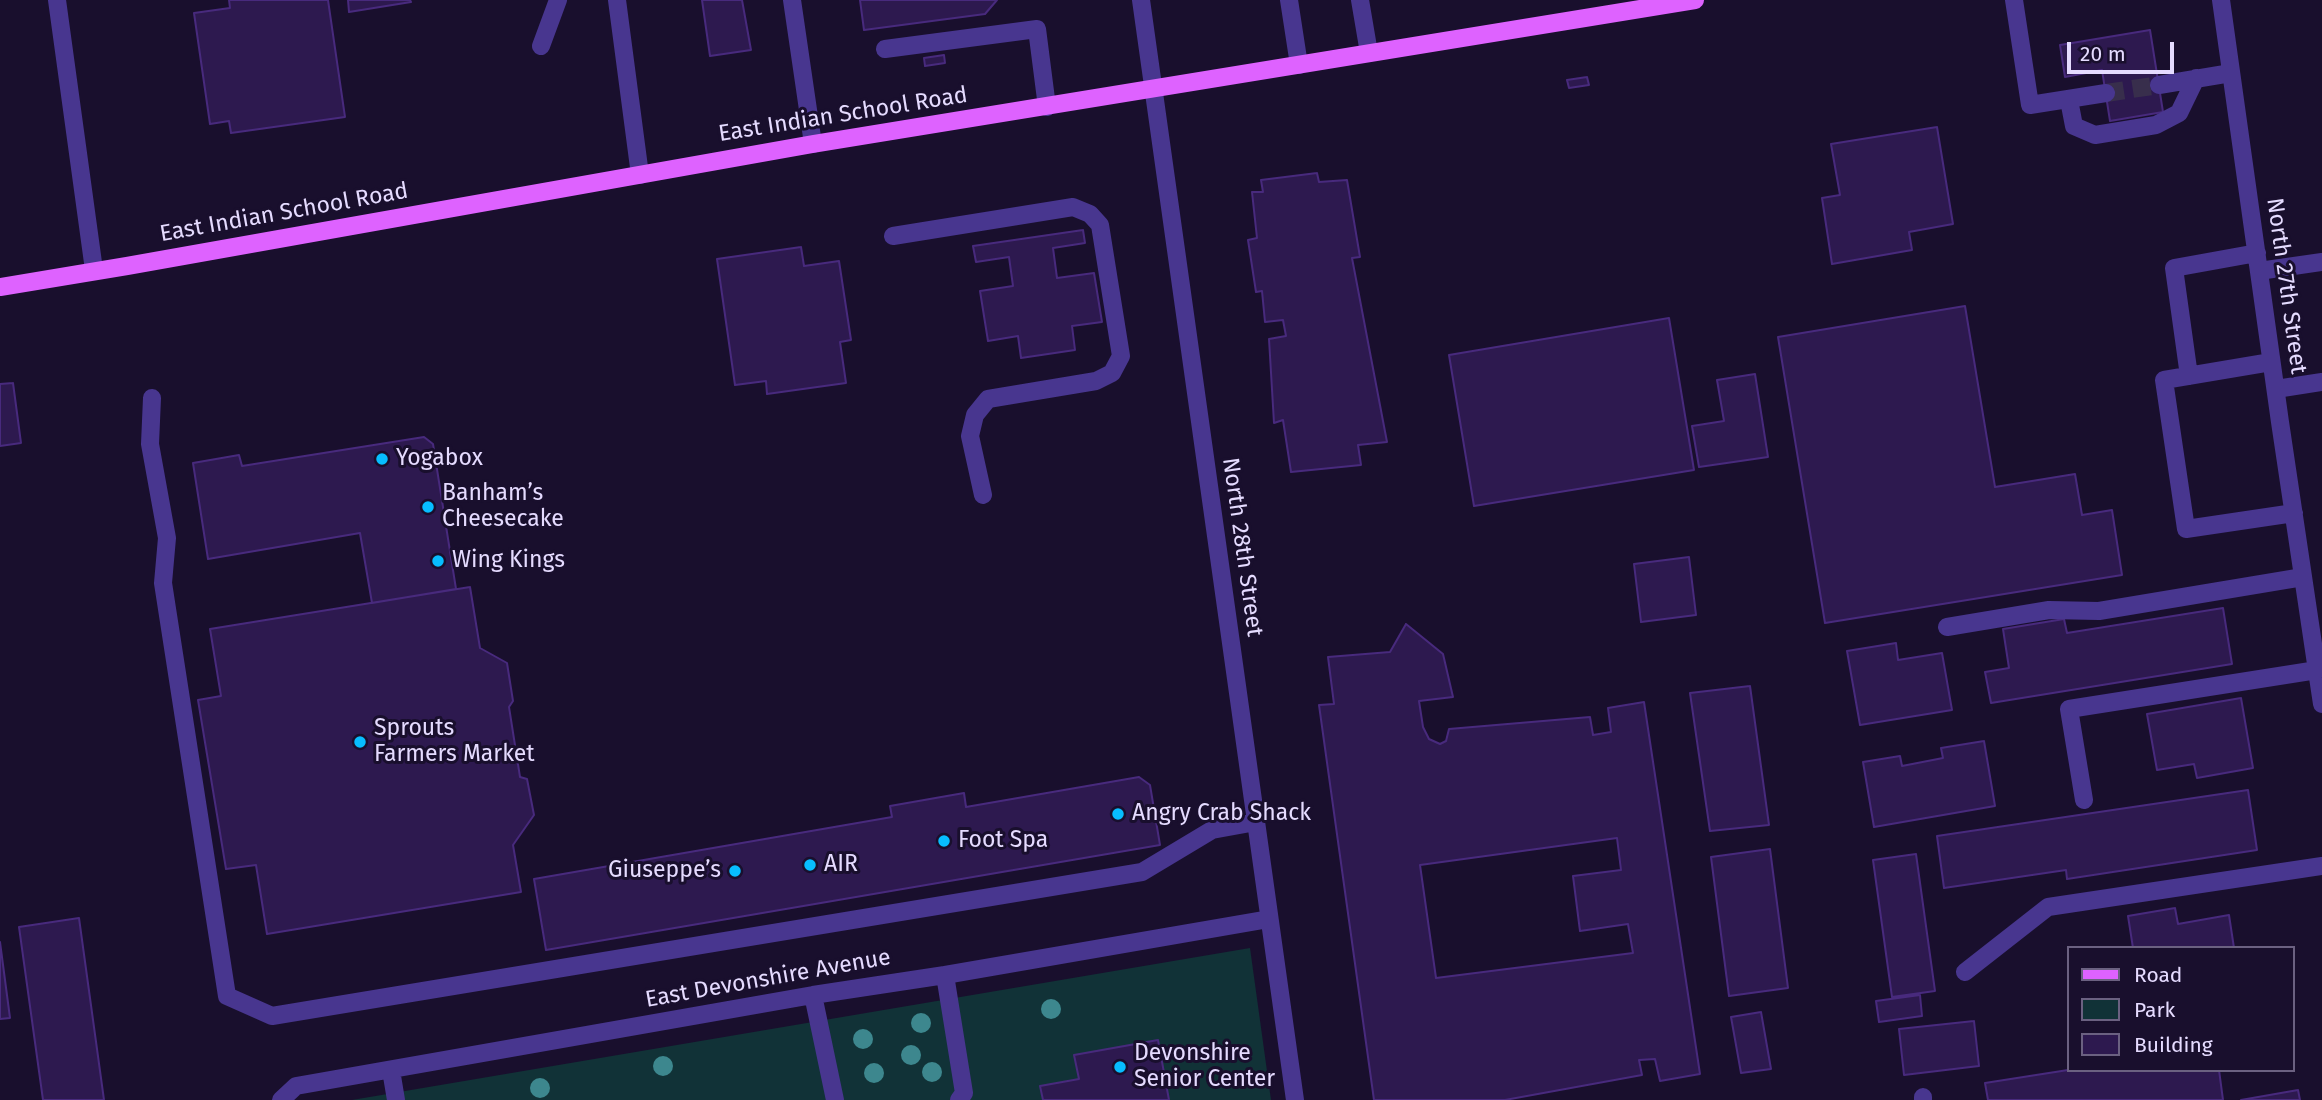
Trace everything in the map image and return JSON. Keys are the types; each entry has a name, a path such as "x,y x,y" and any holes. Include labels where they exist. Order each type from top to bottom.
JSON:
{"main road":[{"name":"East Indian School Road","path":"0,287 813,144 1695,0"}],"street":[{"path":"57,0 94,270"},
{"path":"541,46 558,0"},
{"path":"617,0 640,175"},
{"path":"792,0 813,144"},
{"name":"North 28th Street","path":"1141,0 1296,1100"},
{"path":"1289,0 1299,65"},
{"path":"1360,0 1369,53"},
{"path":"2014,0 2030,105 2106,93"},
{"name":"North 27th Street","path":"2221,0 2322,704"},
{"path":"885,49 1037,29 1047,107"},
{"path":"2159,85 2231,73"},
{"path":"2068,100 2074,127 2095,135 2156,125 2179,113 2196,78"},
{"path":"893,236 1073,207 1090,214 1100,225 1121,356 1112,373 1096,381 988,399 975,415 970,436 983,495"},
{"path":"2189,376 2174,268 2322,261"},
{"path":"2272,362 2164,380 2186,529 2294,513"},
{"path":"2276,389 2322,382"},
{"path":"152,398 150,444 167,538 163,583 227,996 272,1016 1142,872 1212,830 1256,822"},
{"path":"1947,627 2049,610 2099,611 2303,577"},
{"path":"2084,800 2069,709 2318,664"},
{"path":"1965,972 2048,907 2322,866"},
{"name":"East Devonshire Avenue","path":"281,1100 296,1086 813,995 1269,919"},
{"path":"945,975 964,1093 959,1100"},
{"path":"813,995 835,1100"},
{"path":"391,1070 396,1100"}],"green space":[{"path":"1250,948 1271,1100 352,1100"}],"building":[{"path":"229,0 328,0 345,117 231,133 229,121 210,124 194,13 230,8"},
{"path":"348,0 410,0 411,2 349,12"},
{"path":"702,0 742,0 751,50 710,56"},
{"path":"860,0 997,0 985,14 864,30"},
{"path":"2150,30 2163,112 2110,121 2102,70 2065,77 2060,45"},
{"path":"944,55 945,63 925,66 924,58"},
{"path":"1587,77 1589,85 1569,88 1567,80"},
{"path":"1937,127 1953,224 1909,232 1912,250 1832,264 1822,198 1840,195 1831,144"},
{"path":"1317,173 1319,182 1347,180 1360,257 1352,258 1387,442 1358,445 1361,465 1291,472 1283,420 1274,423 1269,339 1286,336 1283,320 1265,322 1262,291 1256,292 1248,240 1257,238 1252,192 1263,192 1261,180"},
{"path":"1083,230 1085,243 1053,248 1057,278 1094,273 1102,322 1072,326 1075,350 1021,358 1018,336 988,341 980,291 1013,286 1009,257 976,262 973,246"},
{"path":"801,247 804,266 839,261 851,340 840,342 846,383 767,394 766,381 735,385 717,259"},
{"path":"1965,306 1995,487 2075,474 2082,515 2112,510 2122,575 1825,623 1778,337"},
{"path":"1669,318 1694,470 1474,506 1449,355"},
{"path":"1755,374 1768,457 1699,467 1692,426 1724,421 1717,380"},
{"path":"13,383 21,443 0,446 0,384"},
{"path":"424,437 433,444 456,589 372,603 360,533 208,559 193,463 239,455 242,466"},
{"path":"1689,557 1696,615 1641,622 1634,564"},
{"name":"Sprouts Farmers Market","path":"470,587 480,648 507,663 513,701 509,707 520,777 527,779 534,815 513,845 521,892 267,934 256,865 226,869 198,700 221,696 210,629"},
{"path":"2223,608 2232,664 1991,703 1985,672 2009,668 2003,629 2064,619 2067,633"},
{"path":"1406,624 1443,654 1453,697 1419,701 1423,727 1429,739 1440,744 1446,741 1449,729 1590,717 1593,735 1611,732 1608,708 1644,702 1700,1074 1660,1081 1655,1059 1639,1060 1642,1075 1505,1100 1374,1100 1319,705 1334,704 1328,657 1390,652","holes":["1617,838 1621,870 1573,876 1580,931 1628,924 1633,953 1436,978 1420,865"]},
{"path":"1896,643 1898,660 1942,653 1952,710 1860,725 1847,651"},
{"path":"1750,686 1769,825 1710,831 1690,693"},
{"path":"2241,698 2253,768 2197,778 2194,764 2157,770 2147,714"},
{"path":"1984,741 1995,806 1874,827 1863,762 1900,756 1902,766 1943,758 1941,748"},
{"path":"1139,777 1150,785 1160,845 546,950 534,879 892,817 890,806 964,793 966,807"},
{"path":"2248,790 2257,850 2067,879 2066,870 1944,888 1937,836"},
{"path":"1770,849 1788,988 1729,996 1711,857"},
{"path":"1916,854 1935,991 1892,997 1873,860"},
{"path":"2175,908 2178,924 2229,915 2234,946 2133,946 2128,916"},
{"path":"79,918 104,1100 43,1100 19,927"},
{"path":"0,942 10,1018 0,1019"},
{"path":"1920,995 1922,1016 1879,1022 1876,1001"},
{"path":"1761,1012 1771,1069 1741,1073 1731,1017"},
{"path":"1974,1021 1979,1066 1904,1075 1899,1029"},
{"name":"Devonshire Senior Center","path":"1158,1040 1169,1100 1043,1100 1040,1086 1079,1079 1074,1055"},
{"path":"2066,1070 2219,1072 2223,1100 1988,1100 1985,1083"},
{"path":"2298,1090 2300,1100 2241,1100"}],"tunnel":[{"path":"2106,93 2159,85"}],"place":[{"name":"Yogabox","path":"382,459"},
{"name":"Banham’s Cheesecake","path":"428,507"},
{"name":"Wing Kings","path":"438,561"},
{"name":"Sprouts Farmers Market","path":"360,742"},
{"name":"Angry Crab Shack","path":"1118,814"},
{"name":"Foot Spa","path":"944,841"},
{"name":"AIR","path":"810,865"},
{"name":"Giuseppe’s","path":"735,871"},
{"name":"Devonshire Senior Center","path":"1120,1067"}]}
